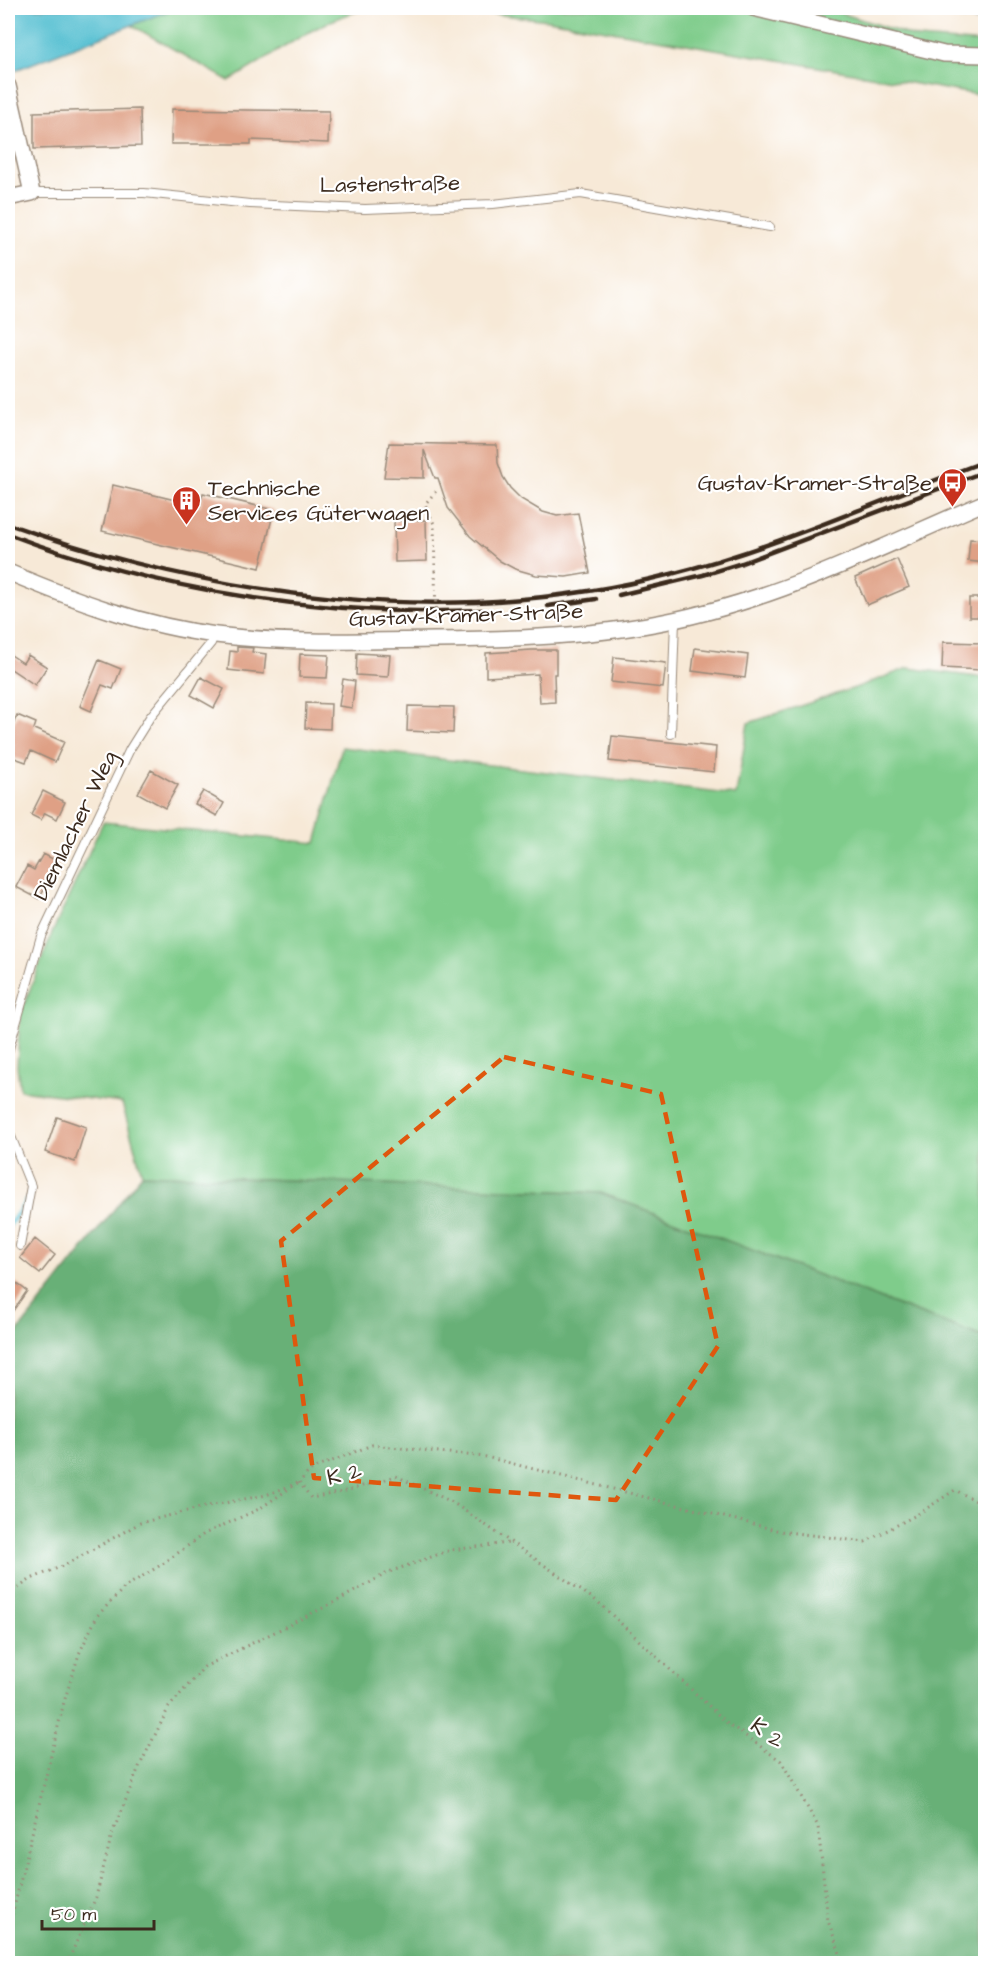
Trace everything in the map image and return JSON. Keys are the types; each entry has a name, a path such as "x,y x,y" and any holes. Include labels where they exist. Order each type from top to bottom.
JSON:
{"street":[{"path":"753,8 944,54 986,55"},
{"path":"8,86 32,193"},
{"name":"Lastenstraße","path":"8,198 32,193"},
{"name":"Gustav-Kramer-Straße","path":"8,572 102,608 214,635 321,641 520,639 586,634 675,620 745,601 891,544 986,502"}],"lane":[{"name":"Lastenstraße","path":"32,193 144,193 250,204 365,209 493,204 580,194 770,227"},
{"path":"671,734 675,620"},
{"name":"Diemlacher Weg","path":"8,1052 41,936 130,748 150,717 211,643 214,635"},
{"path":"8,1128 31,1186 20,1246"}],"path":[{"path":"436,622 434,524 425,504 437,490"},
{"name":"K 2","path":"844,1964 828,1921 818,1826 781,1761 726,1722 598,1602 452,1502 396,1476 342,1492 311,1497 299,1482 312,1469 372,1445 406,1448 486,1457 780,1531 865,1542 918,1514 955,1490 986,1506"},
{"path":"8,1595 31,1579 65,1565 140,1523 203,1507 266,1495 299,1482"},
{"path":"8,1932 64,1702 79,1654 97,1616 125,1587 204,1534 259,1509 299,1482"},
{"path":"67,1964 96,1897 112,1834 139,1767 169,1707 204,1667 337,1601 389,1572 451,1550 510,1543"}],"highlighted area":[{"path":"504,1057 661,1094 718,1346 616,1500 314,1478 281,1241"}],"green space":[{"path":"176,8 370,8 332,20 229,81 131,25"},
{"path":"440,8 826,8 918,38 985,43 985,96 548,20"},
{"path":"908,668 985,678 985,1338 600,1193 142,1174 122,1103 20,1090 17,1066 20,1015 52,933 103,822 316,843 342,747 736,795 748,723"},
{"path":"142,1174 601,1193 985,1338 985,1963 8,1963 8,1344"}],"water":[{"path":"8,8 176,8 8,73"},
{"path":"913,8 985,8 985,22 929,14"}],"building":[{"path":"140,109 141,146 34,149 34,112"},
{"path":"172,109 329,111 328,143 251,140 251,144 171,144"},
{"path":"389,443 497,445 498,463 503,477 521,499 543,512 557,516 578,513 590,573 566,577 536,575 515,569 500,561 470,536 448,508 438,478 435,478 424,450 424,478 384,477"},
{"name":"Technische Services Güterwagen","path":"113,485 200,506 203,493 274,510 260,568 102,531"},
{"path":"426,520 427,561 395,562 394,521"},
{"path":"970,539 986,540 986,563 968,561"},
{"path":"897,559 909,587 867,605 855,578"},
{"path":"969,598 986,598 986,617 969,617"},
{"path":"943,642 983,643 982,670 942,668"},
{"path":"237,647 253,648 252,652 266,654 264,674 228,670 230,651 237,652"},
{"path":"695,648 748,655 745,678 692,671"},
{"path":"556,650 555,702 540,703 538,674 486,677 486,653"},
{"path":"8,653 23,663 28,655 47,667 35,685 8,667"},
{"path":"357,653 390,655 388,677 356,675"},
{"path":"300,654 329,655 327,678 299,677"},
{"path":"614,657 666,663 663,688 611,682"},
{"path":"99,660 121,669 113,689 102,685 91,711 80,706"},
{"path":"201,677 224,689 214,708 191,695"},
{"path":"343,679 355,681 352,708 339,706"},
{"path":"306,703 331,704 330,729 305,728"},
{"path":"408,706 454,707 453,733 407,731"},
{"path":"17,715 36,723 34,729 64,742 55,762 31,751 26,762 9,756 14,744 8,741 8,737"},
{"path":"612,736 716,747 714,772 609,761"},
{"path":"151,770 178,785 165,808 138,793"},
{"path":"43,791 65,802 57,819 45,813 41,820 31,815"},
{"path":"203,791 224,803 217,816 195,804"},
{"path":"43,854 59,862 39,899 16,887 27,866 34,870"},
{"path":"57,1117 86,1127 75,1162 45,1152"},
{"path":"35,1239 55,1255 40,1274 20,1258"},
{"path":"8,1277 27,1291 8,1318"}],"waterway":[{"path":"8,1227 27,1200"}],"railway":[{"path":"8,524 88,550 169,571 252,588 336,598 420,603 505,600 588,591 671,574 711,563 790,536 986,461"},
{"path":"619,595 742,563 986,471"},
{"path":"8,534 123,571 241,596 362,609 482,610"},
{"path":"548,606 596,599"}],"place":[{"name":"Gustav-Kramer-Straße","path":"953,508"},
{"name":"Technische Services Güterwagen","path":"187,526"}]}
